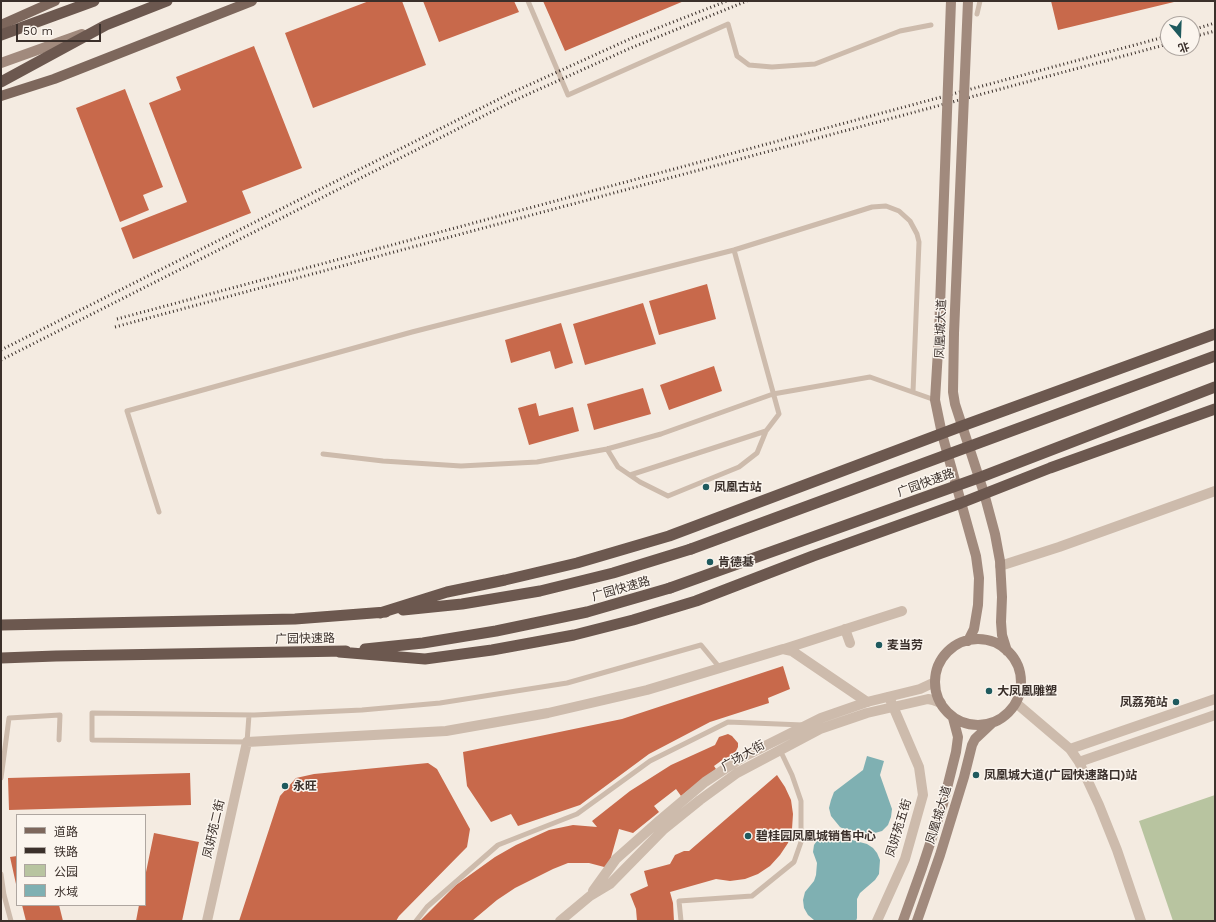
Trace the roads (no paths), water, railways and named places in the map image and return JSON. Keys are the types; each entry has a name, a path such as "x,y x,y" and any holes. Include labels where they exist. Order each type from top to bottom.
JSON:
{"highway":[{"path":"1,35 94,1"},
{"path":"1,82 106,25 167,1"},
{"path":"380,613 447,592 577,563 669,536 962,426 1215,334"},
{"name":"广园快速路","path":"1,625 295,619 380,613 462,604 540,591 613,573 691,549 1215,356"},
{"name":"广园快速路","path":"1,658 339,652 423,643 496,631 587,612 670,588 981,477 1215,387"},
{"path":"339,652 425,659 492,650 574,636 696,601 813,556 961,503 1050,468 1215,409"}],"main road":[{"path":"1,25 55,1"},
{"path":"1,41 94,1"},
{"path":"1,96 54,79 252,1"},
{"name":"凤凰城大道","path":"951,1 939,334 935,400 942,434 976,556 979,578 978,605 974,629 968,641"},
{"name":"凤凰城大道","path":"968,1 954,333 953,392 955,404 984,493 995,534 1000,566 1002,635 1007,650"},
{"path":"1,63 106,25"},
{"path":"982,640 995,643 1007,650 1016,662 1021,675 1021,690 1016,703 1007,714 992,723 981,725 967,724 954,718 943,708 937,695 935,682 938,668 944,656 955,646 968,641 982,640"},
{"name":"凤凰城大道","path":"903,921 943,804 956,752 958,737 954,718"},
{"name":"凤凰城大道","path":"917,921 940,855 964,777 972,745 975,739 992,723"}],"street":[{"path":"1000,566 1215,491"},
{"path":"247,742 446,731 548,713 647,690 902,611"},
{"path":"845,629 850,643"},
{"path":"783,649 792,651 868,702"},
{"name":"广场大街","path":"590,896 616,859 705,782 743,757 821,718 868,702 920,689 935,682"},
{"name":"凤妍苑五街","path":"877,921 904,859 923,795 919,767 889,697"},
{"name":"广场大街","path":"560,921 590,896 610,884 664,829 737,773 820,729 868,712 928,699 934,700 941,704"},
{"path":"1070,748 1215,699"},
{"path":"1016,703 1070,748 1079,762 1099,805 1117,850 1141,921"},
{"path":"1079,762 1215,715"},
{"name":"凤妍苑二街","path":"207,921 247,742"}],"lane":[{"path":"528,1 568,95 728,24 737,56 749,65 772,67 816,64 900,31 931,24"},
{"path":"977,14 980,1"},
{"path":"158,512 126,411 412,332 734,250 872,207 886,206 905,215 914,227 919,242 913,392"},
{"path":"607,449 618,467 640,482 668,496 739,467 757,453 766,431 779,414 734,250"},
{"path":"323,454 383,461 461,466 537,462 607,449 661,434 773,394 870,377 935,400"},
{"path":"630,475 766,431"},
{"path":"249,715 247,742 92,740 92,713 249,715 362,710 440,703 567,683 701,645 720,668"},
{"path":"1,778 10,718 60,715 59,740"},
{"path":"416,921 427,907 498,846 577,814 650,761 728,722 806,725"},
{"path":"681,921 679,901 752,896 794,862 801,842 801,801 792,775 780,750"},
{"path":"1,874 4,895 11,921"}],"water":[{"path":"867,756 884,761 880,775 892,809 891,817 888,825 882,831 868,835 853,834 840,827 831,816 829,808 834,792 863,770"},
{"path":"830,833 867,844 873,848 880,860 879,874 875,880 860,893 857,899 856,921 814,920 808,915 804,908 803,900 805,892 814,881 816,875 817,863 813,852 814,845 824,834"}],"railway":[{"path":"1,350 511,93 632,38 727,1"},
{"path":"1,360 513,101 633,47 747,1"},
{"path":"1200,28 1215,23"},
{"path":"1200,35 1215,31"},
{"path":"117,319 1160,38"},
{"path":"115,327 1160,46"}],"place":[{"name":"凤凰古站","path":"706,487"},
{"name":"肯德基","path":"710,562"},
{"name":"麦当劳","path":"879,645"},
{"name":"大凤凰雕塑","path":"989,691"},
{"name":"凤荔苑站","path":"1176,702"},
{"name":"凤凰城大道(广园快速路口)站","path":"976,775"},
{"name":"永旺","path":"285,786"},
{"name":"碧桂园凤凰城销售中心","path":"748,836"}]}
